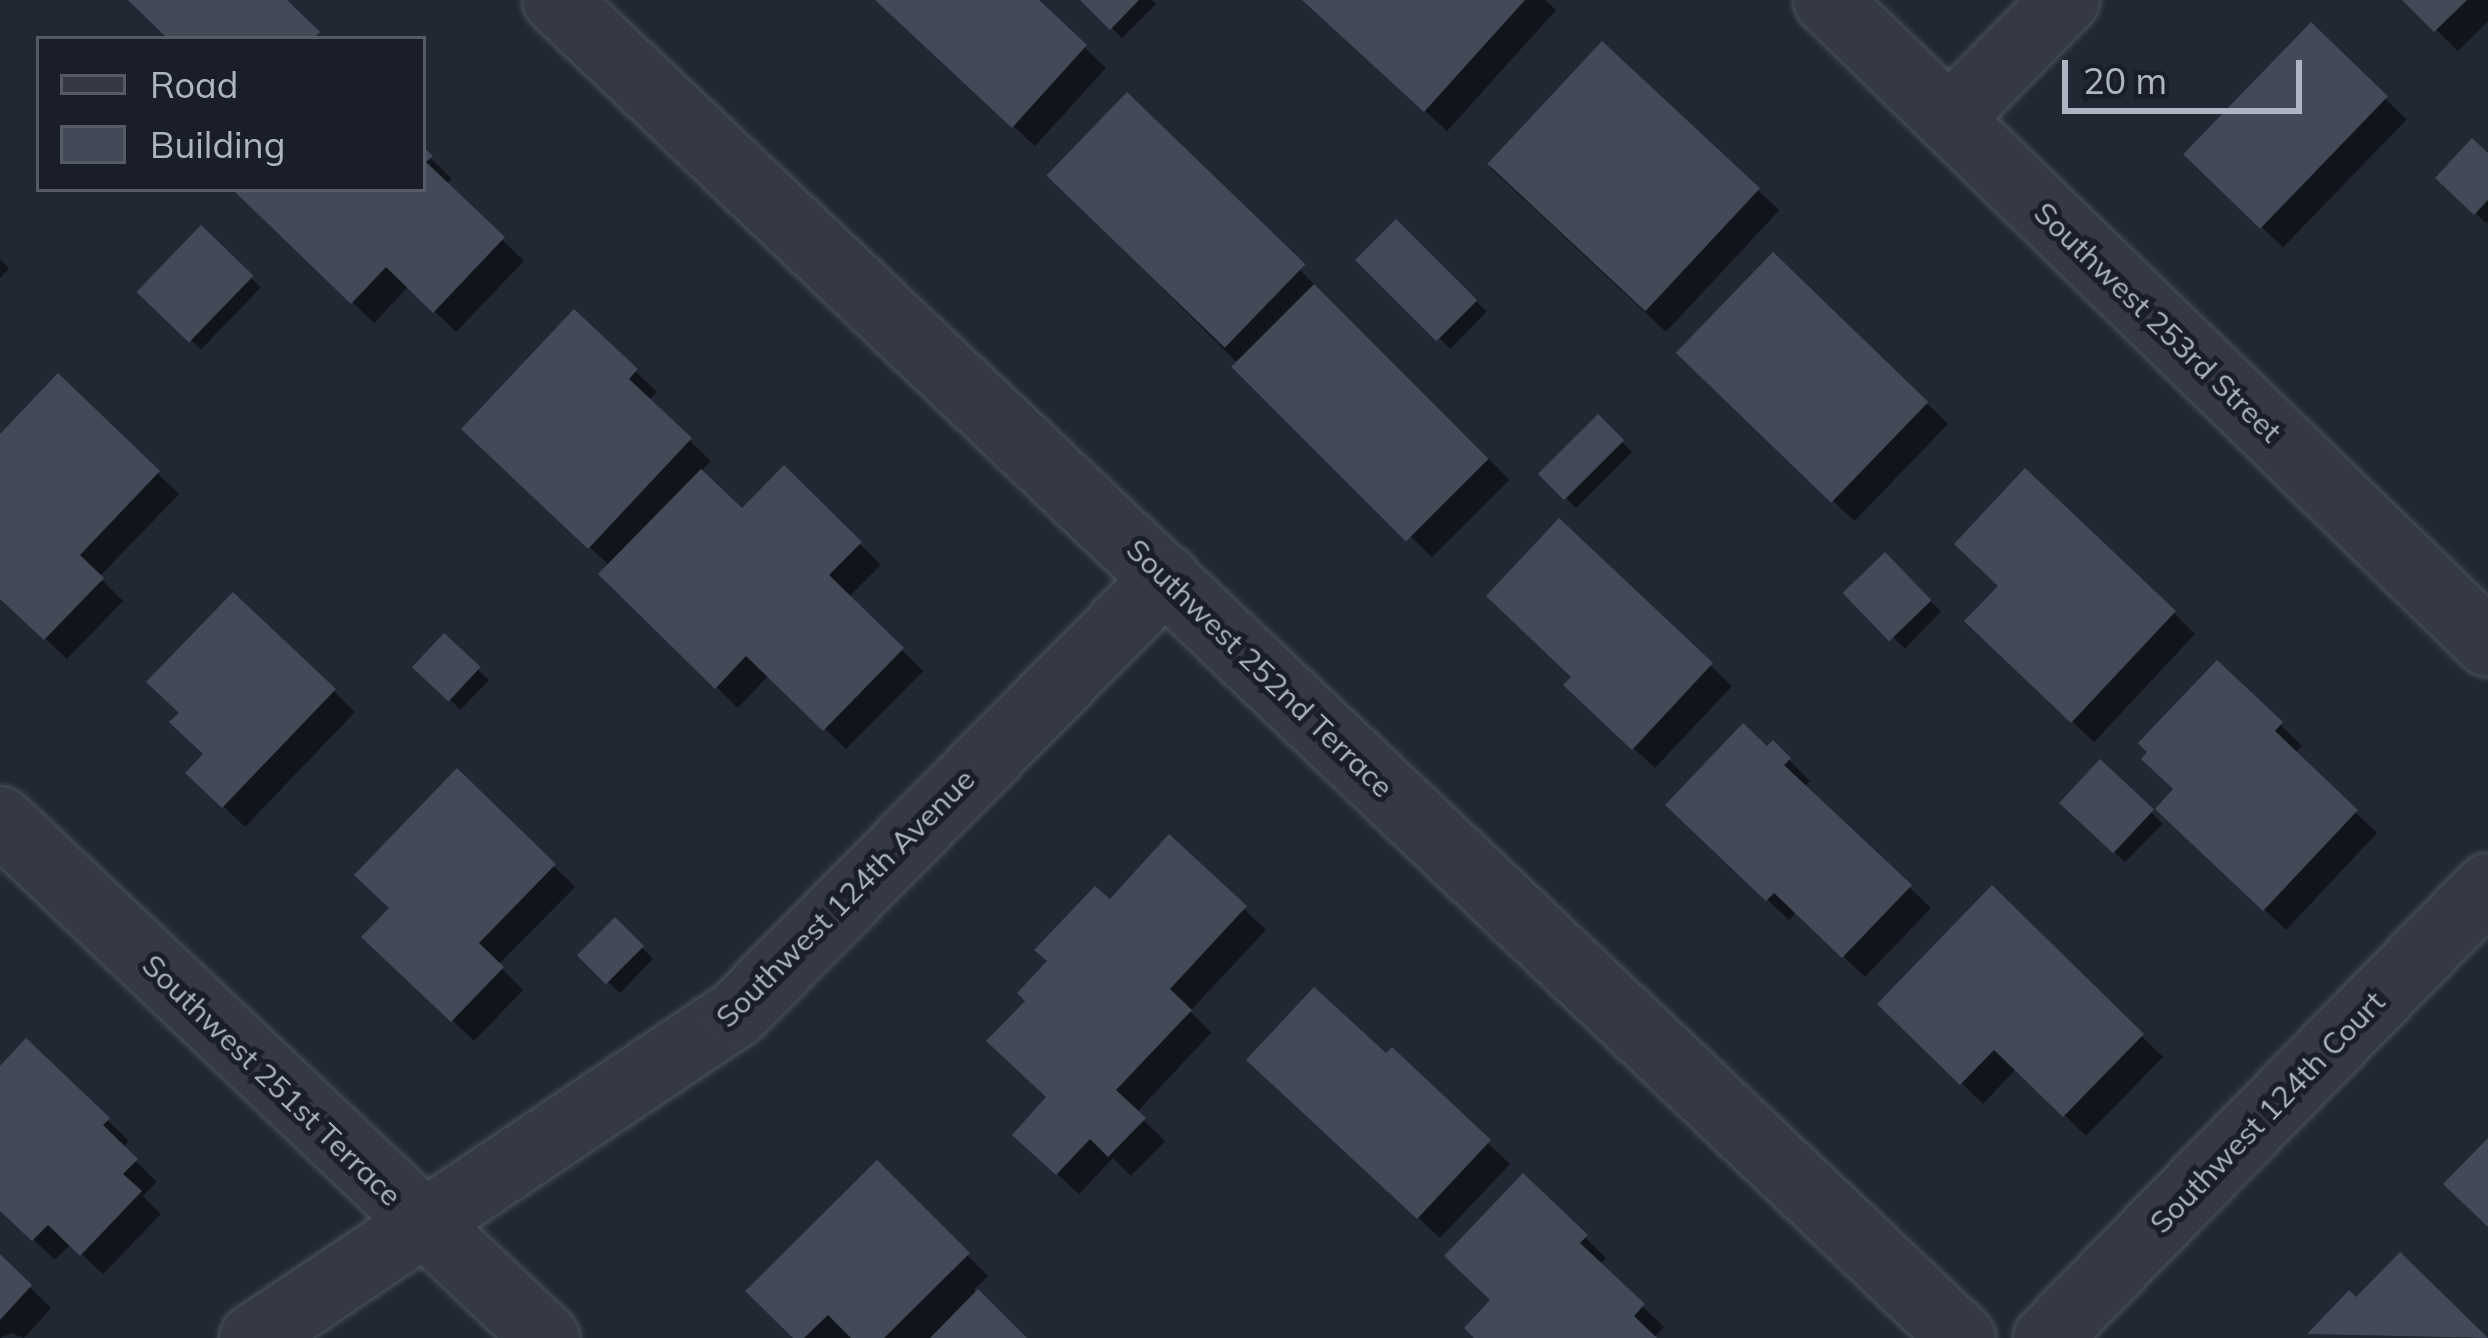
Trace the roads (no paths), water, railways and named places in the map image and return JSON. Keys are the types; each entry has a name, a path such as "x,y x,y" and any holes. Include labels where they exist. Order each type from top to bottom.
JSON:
{"street":[{"name":"Southwest 252nd Terrace","path":"556,0 1962,1338"},
{"name":"Southwest 253rd Street","path":"1828,0 2488,644"},
{"path":"1949,119 2066,0"},
{"name":"Southwest 124th Avenue","path":"253,1338 737,1013 1166,578"},
{"name":"Southwest 251st Terrace","path":"0,820 546,1338"},
{"name":"Southwest 124th Court","path":"2047,1338 2488,887"}]}
